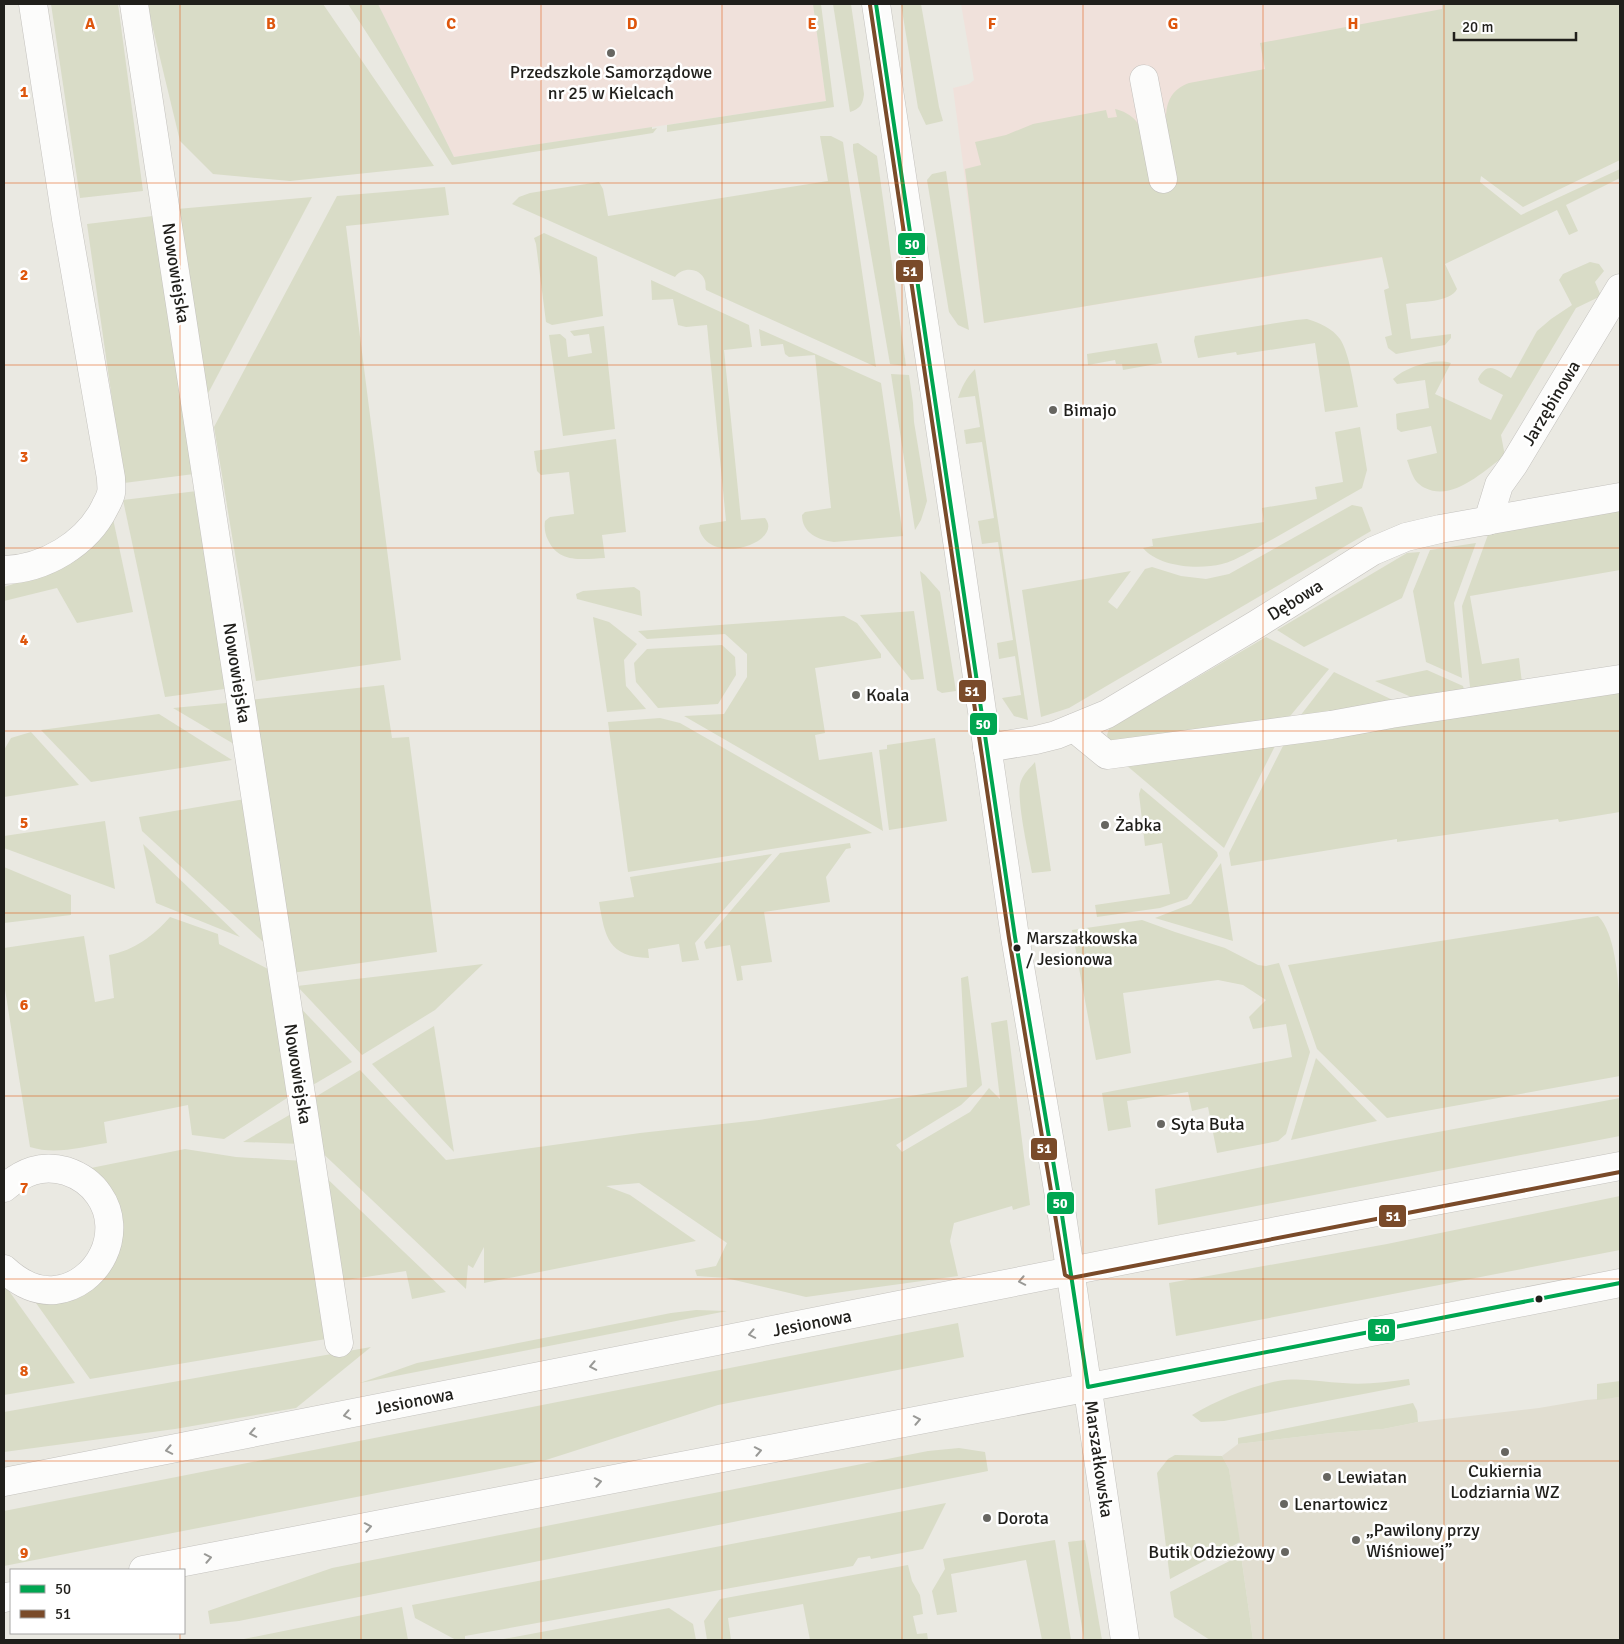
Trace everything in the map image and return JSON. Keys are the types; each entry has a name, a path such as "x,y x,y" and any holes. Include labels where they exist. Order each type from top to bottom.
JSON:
{"street":[{"path":"4,570 15,570 35,565 75,544 101,516 111,494 111,478 66,219 34,4"},
{"name":"Nowowiejska","path":"134,4 339,1343"},
{"name":"Marszałkowska","path":"876,4 1023,986 1070,1272 1125,1640"},
{"path":"1144,79 1163,179"},
{"name":"Jarzębinowa","path":"1488,521 1499,485 1514,464 1620,288"},
{"name":"Dębowa","path":"987,748 1036,740 1074,728 1107,714 1258,624 1381,547 1413,536 1620,497"},
{"path":"1074,728 1108,755 1331,726 1391,714 1620,679"},
{"name":"Jesionowa","path":"4,1482 1070,1272 1620,1166"},
{"path":"4,1188 19,1176 38,1169 58,1169 76,1174 92,1186 104,1202 110,1220 109,1240 102,1259 90,1274 73,1285 54,1290 34,1288 16,1280 4,1269"},
{"path":"148,1569 1088,1388 1620,1283"}],"shaded area":[{"name":"Przedszkole Samorządowe nr 25 w Kielcach","path":"378,4 813,4 826,101 454,157"},
{"path":"961,4 1462,4 1459,245 984,323 953,88 969,84 974,80"},
{"path":"1620,1397 1620,1640 1253,1640 1229,1469 1222,1456 1238,1444 1383,1429 1418,1422"}],"green space":[{"path":"51,4 118,4 143,191 80,198"},
{"path":"147,4 323,4 434,166 290,181 213,174 180,141"},
{"path":"348,4 378,4 454,157 652,127 652,129 657,128 653,133 452,165"},
{"path":"813,4 821,4 834,107 667,132 667,125 826,101"},
{"path":"833,4 851,4 864,94 860,106 850,112"},
{"path":"901,4 921,4 943,121 926,125 918,108"},
{"path":"1442,4 1620,4 1620,160 1523,207 1481,176 1480,182 1521,215 1620,169 1620,178 1566,205 1578,231 1569,235 1557,210 1445,264 1457,289 1453,294 1434,301 1406,304 1411,339 1451,334 1451,338 1445,345 1396,354 1388,348 1385,337 1392,335 1384,290 1389,288 1382,257 984,323 965,169 981,165 975,142 1006,135 1033,124 1106,110 1108,118 1117,117 1115,109 1131,116 1139,127 1152,183 1177,179 1166,125 1166,112 1169,100 1177,90 1189,83 1265,69 1260,43 1442,9"},
{"path":"820,136 831,136 843,142 876,367 706,290 703,277 696,271 682,271 675,277 512,204 519,197 530,193 599,182 603,189 608,216 828,181"},
{"path":"858,143 877,156 906,366 890,364 853,150 853,144"},
{"path":"946,171 969,330 958,325 949,312 927,180 932,174"},
{"path":"445,187 449,215 346,226 401,660 256,681 214,427 337,196"},
{"path":"312,197 204,401 177,209"},
{"path":"153,216 194,474 124,483 87,224"},
{"path":"544,233 597,257 603,316 552,325 546,322 534,238"},
{"path":"1590,262 1599,264 1604,271 1595,282 1601,296 1576,308 1501,435 1505,456 1457,488 1436,491 1420,485 1413,476 1407,460 1437,453 1431,426 1401,432 1397,429 1396,414 1429,408 1425,380 1397,384 1393,379 1405,371 1420,365 1437,362 1451,363 1435,394 1491,420 1503,395 1480,383 1478,379 1489,368 1493,368 1511,378 1537,331 1572,305 1559,280 1563,274"},
{"path":"651,280 749,325 752,347 724,350 741,520 765,518 768,527 765,535 756,542 743,547 730,549 716,547 706,540 699,528 700,525 726,521 707,325 686,327 678,325 673,299 652,300"},
{"path":"1307,319 1325,326 1340,339 1349,362 1358,407 1325,412 1315,343 1237,355 1236,352 1198,358 1194,341 1195,336"},
{"path":"604,326 615,429 563,436 549,335 560,334 566,339 568,357 592,353 589,334 574,336 570,331"},
{"path":"759,329 881,383 903,536 834,542 817,537 805,527 802,515 805,512 831,508 815,355 789,357 785,354 783,344 761,346"},
{"path":"1157,343 1162,363 1123,370 1122,364 1116,364 1115,360 1088,365 1087,354"},
{"path":"975,369 1028,720 1014,716 1002,698 1021,695 1015,656 999,659 997,643 1013,640 998,542 982,544 978,521 994,518 982,442 966,444 964,430 980,427 975,396 958,398 969,376"},
{"path":"891,374 909,375 914,422 927,501 921,520 915,530"},
{"path":"1360,427 1367,470 1362,488 1241,557 1212,566 1191,567 1169,563 1150,554 1143,548 1153,546 1152,539 1264,522 1262,508 1317,499 1315,487 1343,482 1335,432"},
{"path":"616,439 626,532 602,535 605,558 580,559 565,557 553,548 548,540 545,521 550,517 574,514 569,472 541,475 537,471 534,451"},
{"path":"197,491 232,688 165,697 123,500"},
{"path":"1352,505 1362,507 1371,531 1069,708 1041,717 1022,590 1131,571 1108,602 1117,609 1145,569 1152,567 1181,576 1206,579 1229,574"},
{"path":"1620,511 1620,570 1470,596 1482,664 1519,658 1522,683 1474,690 1470,687 1462,606 1489,532"},
{"path":"112,514 133,612 77,623 57,588 4,601 4,587 32,578"},
{"path":"1476,543 1454,603 1462,678 1426,662 1413,591 1430,550"},
{"path":"1420,552 1402,598 1304,647 1277,630 1407,553"},
{"path":"920,571 940,592 956,691 942,693 937,690"},
{"path":"634,587 640,591 642,616 577,599 576,594 583,591"},
{"path":"914,611 924,679 911,680 860,615"},
{"path":"844,616 857,623 881,654 881,658 815,668 825,733 815,735 819,760 872,752 883,831 684,716 724,714 747,677 747,654 725,634 647,639 638,631"},
{"path":"593,617 609,622 637,644 624,660 626,686 646,709 607,712"},
{"path":"1266,637 1329,669 1286,721 1114,744 1109,740 1107,735 1109,729"},
{"path":"722,645 735,657 736,675 718,704 658,708 636,682 634,663 647,649"},
{"path":"1427,670 1463,686 1465,693 1418,700 1375,681"},
{"path":"1334,672 1399,703 1297,720"},
{"path":"384,685 392,738 409,737 437,952 292,973 250,700"},
{"path":"1620,688 1620,812 1559,822 1558,819 1397,842 1397,839 1231,866 1229,853 1286,740"},
{"path":"237,702 244,750 173,708"},
{"path":"159,714 232,760 91,782 41,730"},
{"path":"660,718 680,723 872,833 628,872 608,722"},
{"path":"31,732 79,785 4,797 4,750 11,738"},
{"path":"935,738 947,821 889,830 879,750 887,749 887,745"},
{"path":"1277,742 1224,848 1126,765"},
{"path":"1035,762 1051,871 1032,873 1021,812 1020,788 1024,775"},
{"path":"1141,788 1217,852 1218,856 1187,899 1160,908 1097,917 1095,905 1170,894 1162,843 1145,846 1139,794"},
{"path":"245,799 271,949 142,831 139,817"},
{"path":"105,821 115,889 4,848 4,836"},
{"path":"850,843 851,848 846,849 826,877 830,902 764,912 772,962 741,966 743,980 737,981 730,945 706,949 704,942 780,853"},
{"path":"143,844 240,937 156,903"},
{"path":"772,854 695,943 699,960 682,962 679,944 648,949 649,958 625,954 611,943 604,925 599,902 634,897 630,877"},
{"path":"1221,863 1233,941 1155,918 1191,904"},
{"path":"4,867 71,895 71,915 4,923"},
{"path":"1598,916 1606,928 1616,967 1620,1015 1620,1076 1387,1118 1317,1049 1288,965"},
{"path":"170,917 218,934 219,944 272,971 287,1098 224,1139 192,1135 188,1105 104,1122 107,1143 59,1150 30,1147 4,983 4,948 84,936 95,1002 114,998 109,955 135,946 157,930"},
{"path":"1142,920 1225,948 1258,965 1266,966 1279,963 1310,1052 1286,1134 1278,1141 1217,1153 1208,1107 1192,1111 1188,1092 1127,1101 1131,1127 1108,1131 1102,1093 1292,1057 1286,1024 1253,1029 1249,1017 1266,1000 1243,985 1218,980 1123,993 1131,1053 1096,1060 1072,930"},
{"path":"483,964 435,1010 362,1055 297,986"},
{"path":"968,976 982,1085 961,1105 896,1145 902,1152 970,1112 989,1088 1000,1099 991,1023 1007,1020 1030,1205 1013,1210 1012,1206 954,1223 950,1241 958,1276 806,1297 726,1278 697,1276 695,1270 716,1266 727,1243 639,1183 606,1186 630,1195 696,1241 484,1283 484,1247 473,1268 468,1265 466,1289 315,1146 307,1102 360,1070 446,1160 640,1133 759,1120 967,1087 961,978"},
{"path":"291,998 352,1062 306,1089"},
{"path":"434,1026 454,1152 372,1064"},
{"path":"1316,1058 1377,1121 1291,1140"},
{"path":"1620,1098 1620,1136 1158,1225 1155,1189 1390,1141"},
{"path":"298,1110 302,1144 243,1142"},
{"path":"185,1149 236,1157 304,1161 332,1338 90,1379 31,1296 114,1252 81,1170"},
{"path":"317,1169 446,1292 412,1299 406,1271 339,1281"},
{"path":"1620,1196 1620,1250 1176,1336 1169,1283 1387,1244"},
{"path":"4,1284 75,1383 4,1395"},
{"path":"696,1310 727,1311 360,1383 417,1363 671,1313"},
{"path":"958,1323 964,1357 718,1405 546,1460 4,1566 4,1511"},
{"path":"371,1347 296,1408 175,1429 4,1452 4,1412"},
{"path":"1409,1379 1410,1385 1224,1421 1201,1422 1192,1415 1234,1395 1278,1381 1302,1380 1360,1384"},
{"path":"1620,1381 1620,1397 1597,1400 1597,1384"},
{"path":"1413,1403 1417,1411 1418,1422 1383,1429 1238,1444 1238,1438"},
{"path":"959,1448 985,1452 988,1471 239,1621 210,1624 208,1611 332,1568 928,1451"},
{"path":"1175,1455 1222,1456 1229,1469 1240,1542 1170,1579 1157,1473 1168,1459"},
{"path":"946,1503 923,1549 871,1559 870,1556 858,1558 853,1566 465,1636 465,1640 456,1640 415,1618 412,1605"},
{"path":"1055,1540 1071,1640 1042,1640 1026,1560 951,1574 957,1612 937,1615 932,1591 945,1569 943,1559"},
{"path":"1085,1540 1102,1640 1084,1640 1068,1542"},
{"path":"1241,1555 1253,1640 1210,1640 1174,1617 1170,1592"},
{"path":"908,1565 912,1581 920,1595 923,1614 913,1616 917,1634 927,1633 928,1640 810,1640 803,1604 728,1618 731,1640 707,1640 704,1621 720,1599"},
{"path":"402,1607 408,1640 239,1640"},
{"path":"669,1608 693,1624 696,1640 498,1640"}],"transit line":[{"name":"50","path":"876,4 1015,937 1060,1202 1088,1387 1620,1283"},
{"name":"51","path":"870,5 1009,938 1065,1275 1071,1278 1620,1172"}],"place":[{"name":"Przedszkole Samorządowe nr 25 w Kielcach","path":"611,53"},
{"name":"Bimajo","path":"1053,410"},
{"name":"Koala","path":"856,695"},
{"name":"Żabka","path":"1105,825"},
{"name":"Marszałkowska / Jesionowa","path":"1017,948"},
{"name":"Syta Buła","path":"1161,1124"},
{"name":"Cukiernia Lodziarnia WZ","path":"1505,1452"},
{"name":"Lewiatan","path":"1327,1477"},
{"name":"Lenartowicz","path":"1284,1504"},
{"name":"Dorota","path":"987,1518"},
{"name":"„Pawilony przy Wiśniowej”","path":"1356,1540"},
{"name":"Butik Odzieżowy","path":"1285,1552"}]}
